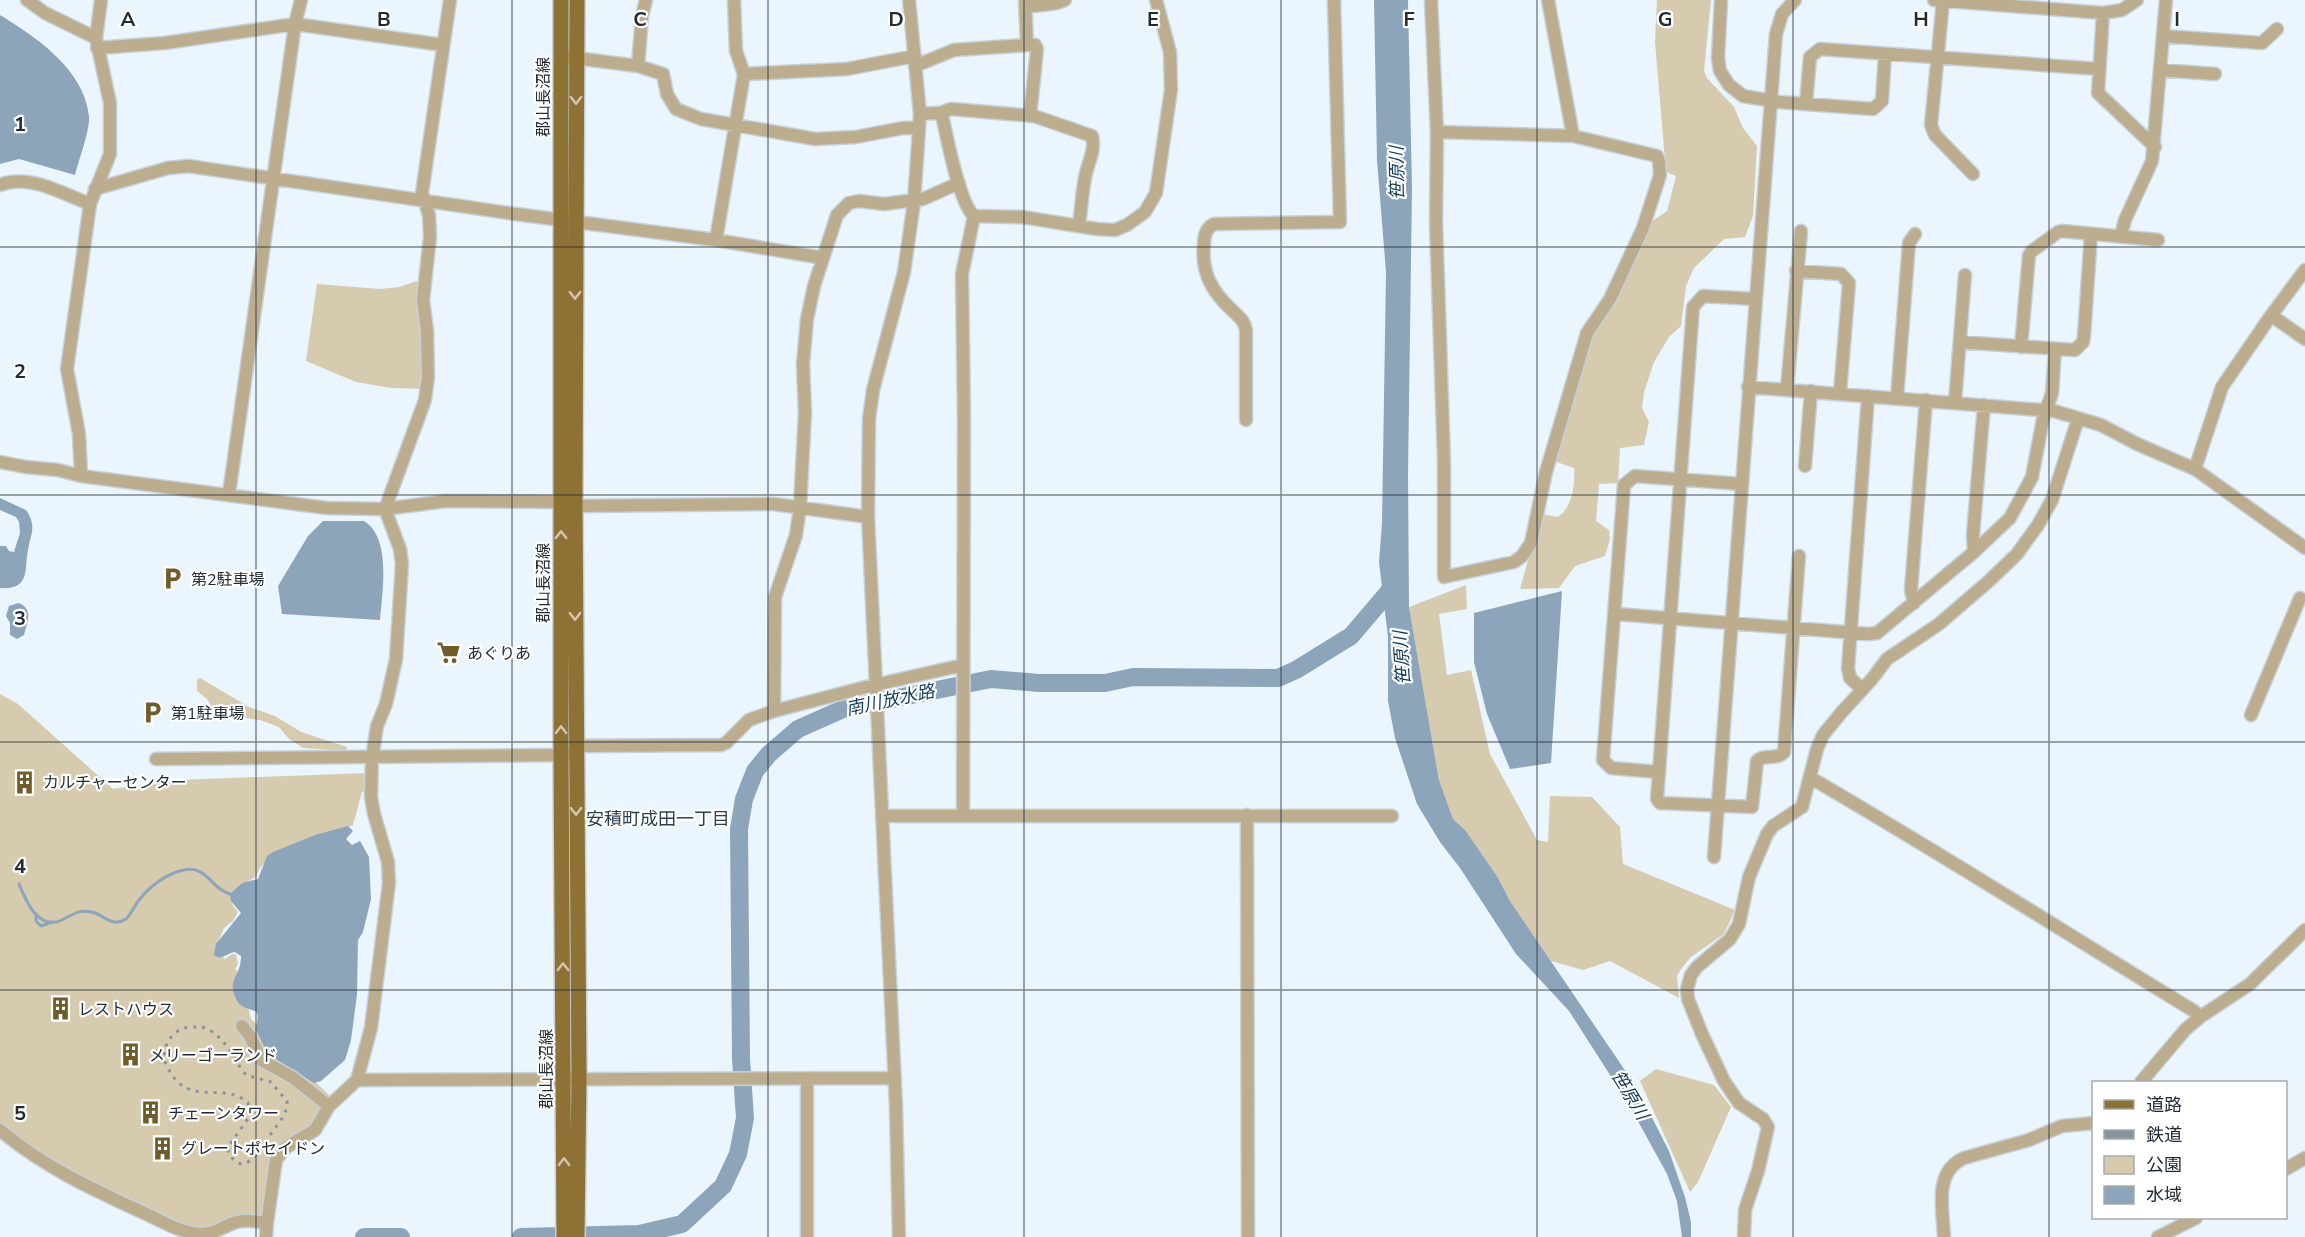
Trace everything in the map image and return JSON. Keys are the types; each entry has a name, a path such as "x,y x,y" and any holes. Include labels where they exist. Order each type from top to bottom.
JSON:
{"main road":[{"name":"郡山長沼線","path":"561,0 560,56 568,221 571,1220 577,1237"},
{"name":"郡山長沼線","path":"568,221 577,0"},
{"name":"郡山長沼線","path":"564,1237 571,1220"}],"street":[{"path":"27,0 96,43 165,43 295,24 443,45"},
{"path":"77,476 79,434 67,369 90,204 110,154 109,95 96,43 101,0"},
{"path":"229,494 295,24 301,0"},
{"path":"266,1237 276,1160 285,1148 315,1130 329,1106 357,1080 371,1028 389,883 388,862 371,797 372,758 377,726 386,704 396,658 402,564 400,549 385,508 426,400 427,331 423,300 430,237 428,208 422,194 450,0"},
{"path":"638,66 642,16 646,0"},
{"path":"716,240 744,74 736,51 734,0"},
{"path":"899,1237 895,1078 868,517 869,419 873,390 904,272 914,200 920,114 909,0"},
{"path":"1028,45 1025,3 1057,3 1065,0"},
{"path":"940,113 959,183 968,209 974,216 1023,217 1108,230 1122,228 1145,212 1156,193 1172,76 1170,52 1156,0"},
{"path":"1246,420 1245,321 1212,291 1204,267 1204,240 1208,228 1214,224 1340,222 1334,0"},
{"path":"1431,0 1437,132 1436,222 1444,461 1444,577 1514,562 1522,556 1531,543 1546,472 1579,354 1587,333 1610,299 1643,228 1656,191 1660,168 1657,156 1573,136 1437,132"},
{"path":"1548,0 1573,136"},
{"path":"1721,0 1718,58 1720,71 1729,85 1743,96 1771,102 1872,109 1882,101 1885,54"},
{"path":"1714,857 1748,387 1778,24 1785,10 1795,0"},
{"path":"1934,0 2060,5 2103,13 2122,10 2137,0"},
{"path":"2121,235 2125,220 2152,161 2155,147 2166,0"},
{"path":"1943,1 1932,127 1935,135 1973,174"},
{"path":"2103,13 2098,69 2099,96 2155,147"},
{"path":"2163,36 2262,43 2277,29"},
{"path":"744,74 847,69 915,61 954,50 1035,45 1037,49 1030,116"},
{"path":"1806,104 1811,54 1820,49 2098,69"},
{"path":"560,56 638,66 663,74 667,94 676,109 689,116 736,126 823,140 885,133 903,128 919,128"},
{"path":"2160,70 2216,74"},
{"path":"920,114 951,110 1030,116 1092,136 1093,142 1090,162 1085,174 1079,226"},
{"path":"95,189 168,168 188,165 424,201 716,240 823,258"},
{"path":"0,185 22,181 43,186 90,204"},
{"path":"774,711 775,597 796,535 800,507 806,388 803,363 805,334 809,307 837,215 849,203 859,201 884,204 931,197 959,183"},
{"path":"963,816 962,280 963,264 974,216"},
{"path":"1787,389 1801,231"},
{"path":"2021,347 2030,253 2058,232 2121,235 2158,240"},
{"path":"1897,398 1909,243 1915,234"},
{"path":"1960,342 2075,350 2084,342 2091,234"},
{"path":"2195,469 2222,387 2305,270"},
{"path":"1796,271 1841,274 1849,283 1840,393"},
{"path":"1954,402 1965,275"},
{"path":"1755,299 1703,296 1695,304 1657,799 1660,803 1752,807 1756,761 1762,757 1779,756 1784,752 1799,556"},
{"path":"2270,317 2275,318 2305,339"},
{"path":"1616,614 1877,633 1974,552 2010,518 2028,484 2036,460 2045,410 2052,393 2055,350"},
{"path":"1748,387 2045,410 2101,425 2137,444 2195,469 2305,548"},
{"path":"1805,466 1811,391"},
{"path":"1862,689 1849,675 1850,632 1868,396"},
{"path":"1914,603 1911,590 1926,400"},
{"path":"1974,552 1973,535 1984,405"},
{"path":"1744,1237 1745,1210 1758,1171 1768,1127 1763,1119 1739,1103 1724,1081 1688,999 1688,982 1697,967 1733,936 1739,924 1749,877 1762,843 1773,826 1800,809 1823,735 1887,659 1939,624 2017,554 2038,525 2052,500 2078,419"},
{"path":"0,462 58,470 77,476 327,508 385,508 446,501 742,504 800,507 868,517"},
{"path":"1659,772 1611,768 1603,760 1616,614 1624,485 1635,476 1742,484"},
{"path":"2251,715 2300,598"},
{"path":"156,759 372,758 721,745 726,743 749,720 774,711 963,665"},
{"path":"1810,778 2022,907 2071,934 2200,1017"},
{"path":"1247,815 1248,1237"},
{"path":"882,816 1392,816"},
{"path":"2143,1081 2171,1045 2200,1017 2250,984 2305,930"},
{"path":"242,1026 250,1036 261,1060 292,1077 329,1106"},
{"path":"357,1080 895,1078"},
{"path":"807,1079 807,1237"},
{"path":"1944,1237 1942,1185 1945,1174 1955,1163 1964,1158 2028,1140 2062,1125 2092,1123"},
{"path":"0,1130 21,1148 76,1179 179,1229 201,1234 213,1233 241,1221 267,1223"},
{"path":"2287,1168 2305,1158"},
{"path":"2158,1237 2194,1219"}],"green space":[{"path":"1657,0 1711,0 1704,71 1707,78 1734,107 1743,128 1757,146 1753,216 1745,237 1724,239 1694,268 1686,286 1681,326 1669,337 1654,362 1644,392 1642,408 1649,422 1644,445 1620,448 1618,483 1599,484 1596,521 1609,530 1610,539 1605,556 1575,566 1559,588 1520,589 1541,514 1558,517 1567,507 1572,495 1574,468 1554,461 1585,349 1610,306 1651,222 1667,211 1676,176 1666,172 1655,42"},
{"path":"423,279 424,389 391,388 356,382 306,361 317,284 380,289 399,287"},
{"path":"1466,585 1467,609 1439,614 1447,675 1471,670 1490,754 1537,840 1548,842 1550,796 1592,797 1620,827 1623,864 1735,910 1724,934 1691,957 1681,969 1677,976 1679,998 1610,961 1583,970 1551,961 1510,901 1497,876 1465,830 1453,819 1439,780 1409,607"},
{"path":"200,678 249,707 275,716 301,732 347,747 346,751 303,748 289,739 279,727 260,720 216,714 207,699 197,691 197,680"},
{"path":"0,694 18,704 113,789 176,780 367,773 367,788 362,792 353,825 271,856 260,868 256,877 244,884 236,895 232,904 238,912 233,921 224,928 215,950 225,959 236,954 238,964 235,969 240,974 251,1019 330,1096 316,1121 288,1140 263,1216 237,1219 211,1230 177,1226 49,1161 0,1125"},
{"path":"1656,1069 1714,1085 1731,1107 1698,1182 1690,1192 1640,1081"}],"water":[{"name":"笹原川","path":"1374,0 1408,0 1412,188 1408,475 1409,607 1439,780 1453,819 1465,830 1497,876 1510,901 1637,1088 1669,1151 1685,1197 1691,1222 1691,1237 1682,1237 1677,1201 1667,1174 1628,1103 1569,1011 1516,954 1417,804 1395,738 1388,701 1388,637 1379,562 1382,523 1386,272 1377,160"},
{"path":"0,15 43,44 68,69 78,83 85,99 89,122 75,175 19,159 0,164"},
{"path":"0,498 26,510 32,525 24,577 17,586 10,588 0,588 0,546 6,546 9,551 14,552 20,533 19,522 16,517 0,510"},
{"path":"323,521 364,521 373,529 382,553 383,581 380,620 282,614 278,586 308,536"},
{"path":"1562,591 1551,763 1510,769 1487,714 1474,662 1474,613"},
{"path":"19,603 27,609 28,621 24,635 17,639 10,635 10,623 6,616 9,606"},
{"path":"348,826 353,831 346,839 352,845 360,841 369,857 371,899 363,932 358,940 357,995 351,1040 345,1060 321,1081 314,1083 277,1060 264,1046 256,1030 258,1016 256,1011 239,1004 233,983 239,970 241,956 235,952 222,957 214,955 216,944 241,913 231,901 230,894 242,883 258,879 267,856 315,835"}],"waterway":[{"name":"南川放水路","path":"521,1237 639,1234 682,1224 723,1186 738,1154 745,1118 741,1059 739,829 744,799 755,771 769,754 798,729 843,709 991,679 1039,683 1105,683 1133,677 1278,678 1296,670 1351,636 1397,582"},
{"path":"19,884 34,912 40,918 54,922 83,911 92,912 112,922 121,921 128,917 148,890 165,877 184,870 192,869 204,874 230,894"},
{"path":"36,916 36,921 41,926 52,922"},
{"name":"南川放水路","path":"364,1237 401,1237"}],"railway":[{"path":"202,1027 217,1035 246,1075 271,1082 287,1101 286,1111 281,1120 250,1161 239,1163 228,1151 230,1144 250,1116 248,1103 229,1094 199,1092 190,1089 180,1084 167,1067 164,1054 170,1038 185,1028 202,1027"}],"place":[{"name":"第2駐車場","path":"173,579"},
{"name":"あぐりあ","path":"449,653"},
{"name":"第1駐車場","path":"153,713"},
{"name":"カルチャーセンター","path":"25,782"},
{"name":"レストハウス","path":"60,1009"},
{"name":"メリーゴーランド","path":"131,1055"},
{"name":"チェーンタワー","path":"150,1113"},
{"name":"グレートポセイドン","path":"163,1148"}],"district":[{"name":"安積町成田一丁目","path":"658,819"}]}
